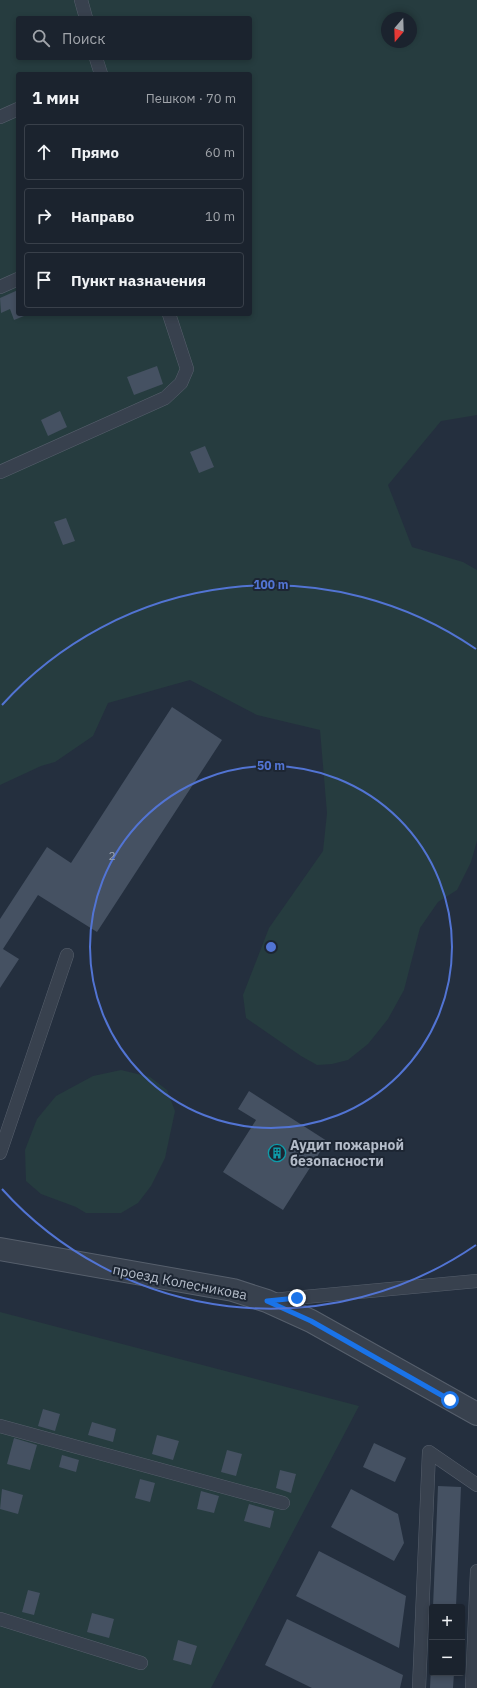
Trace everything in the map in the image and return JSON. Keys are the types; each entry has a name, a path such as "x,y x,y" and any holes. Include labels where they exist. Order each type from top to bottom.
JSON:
{"street":[{"name":"проезд Колесникова","path":"0,1249 234,1290 267,1301 311,1321 477,1414"}],"lane":[{"path":"81,0 85,16"},
{"path":"97,60 100,72"},
{"path":"0,117 16,110"},
{"path":"0,287 16,281"},
{"path":"0,472 165,398 181,383 187,369 170,316"},
{"path":"0,1153 67,954"},
{"path":"267,1301 477,1281"},
{"path":"0,1426 283,1503"},
{"path":"419,1688 429,1452 477,1485"},
{"path":"472,1688 477,1571"},
{"path":"0,1619 141,1663"}],"green space":[{"path":"0,0 477,0 477,415 441,421 388,485 412,547 463,562 477,570 477,841 471,862 457,890 438,902 420,928 404,990 388,1019 368,1044 348,1060 332,1064 317,1065 301,1056 246,1018 243,995 269,928 323,851 327,813 320,730 257,715 190,680 108,703 93,736 55,762 41,766 0,785"},
{"path":"121,1070 150,1077 167,1090 175,1111 165,1158 151,1186 138,1203 121,1213 86,1213 76,1207 41,1194 26,1181 25,1150 37,1119 56,1096 93,1076"},
{"path":"0,1312 359,1406 211,1688 0,1688"}],"building":[{"path":"16,291 16,316 24,316 14,320 10,309 1,313 0,298"},
{"path":"157,366 163,384 134,395 127,377"},
{"path":"60,411 67,427 48,436 41,420"},
{"path":"205,446 214,467 199,473 190,452"},
{"path":"66,518 75,541 63,545 54,522"},
{"path":"172,707 222,740 97,932 38,895 3,949 19,959 0,988 0,919 47,847 71,863"},
{"name":"Аудит пожарной безопасности","path":"249,1091 327,1141 283,1210 223,1172 256,1120 238,1109"},
{"path":"43,1409 60,1414 55,1431 38,1426"},
{"path":"92,1422 116,1429 113,1442 88,1435"},
{"path":"157,1435 179,1441 173,1460 152,1454"},
{"path":"14,1438 37,1445 30,1470 7,1464"},
{"path":"374,1443 406,1458 395,1482 363,1467"},
{"path":"227,1450 242,1454 236,1476 221,1472"},
{"path":"62,1455 79,1460 76,1472 59,1467"},
{"path":"280,1470 296,1474 291,1493 276,1488"},
{"path":"140,1479 155,1483 150,1502 135,1498"},
{"path":"438,1486 461,1487 456,1604 433,1604"},
{"path":"2,1489 23,1495 18,1514 0,1509"},
{"path":"351,1489 398,1514 404,1543 394,1561 331,1527"},
{"path":"201,1491 219,1496 214,1513 197,1509"},
{"path":"249,1504 274,1511 270,1528 244,1521"},
{"path":"319,1551 406,1596 399,1648 296,1596"},
{"path":"28,1590 40,1593 34,1615 22,1612"},
{"path":"92,1613 114,1619 109,1638 87,1632"},
{"path":"287,1619 403,1675 400,1688 312,1688 265,1665"},
{"path":"178,1640 197,1646 191,1665 173,1660"},
{"path":"431,1676 454,1676 453,1688 430,1688"}],"place":[{"name":"Аудит пожарной безопасности","path":"277,1153"}],"route":[{"path":"297,1298 267,1301 311,1321 450,1400"}]}
